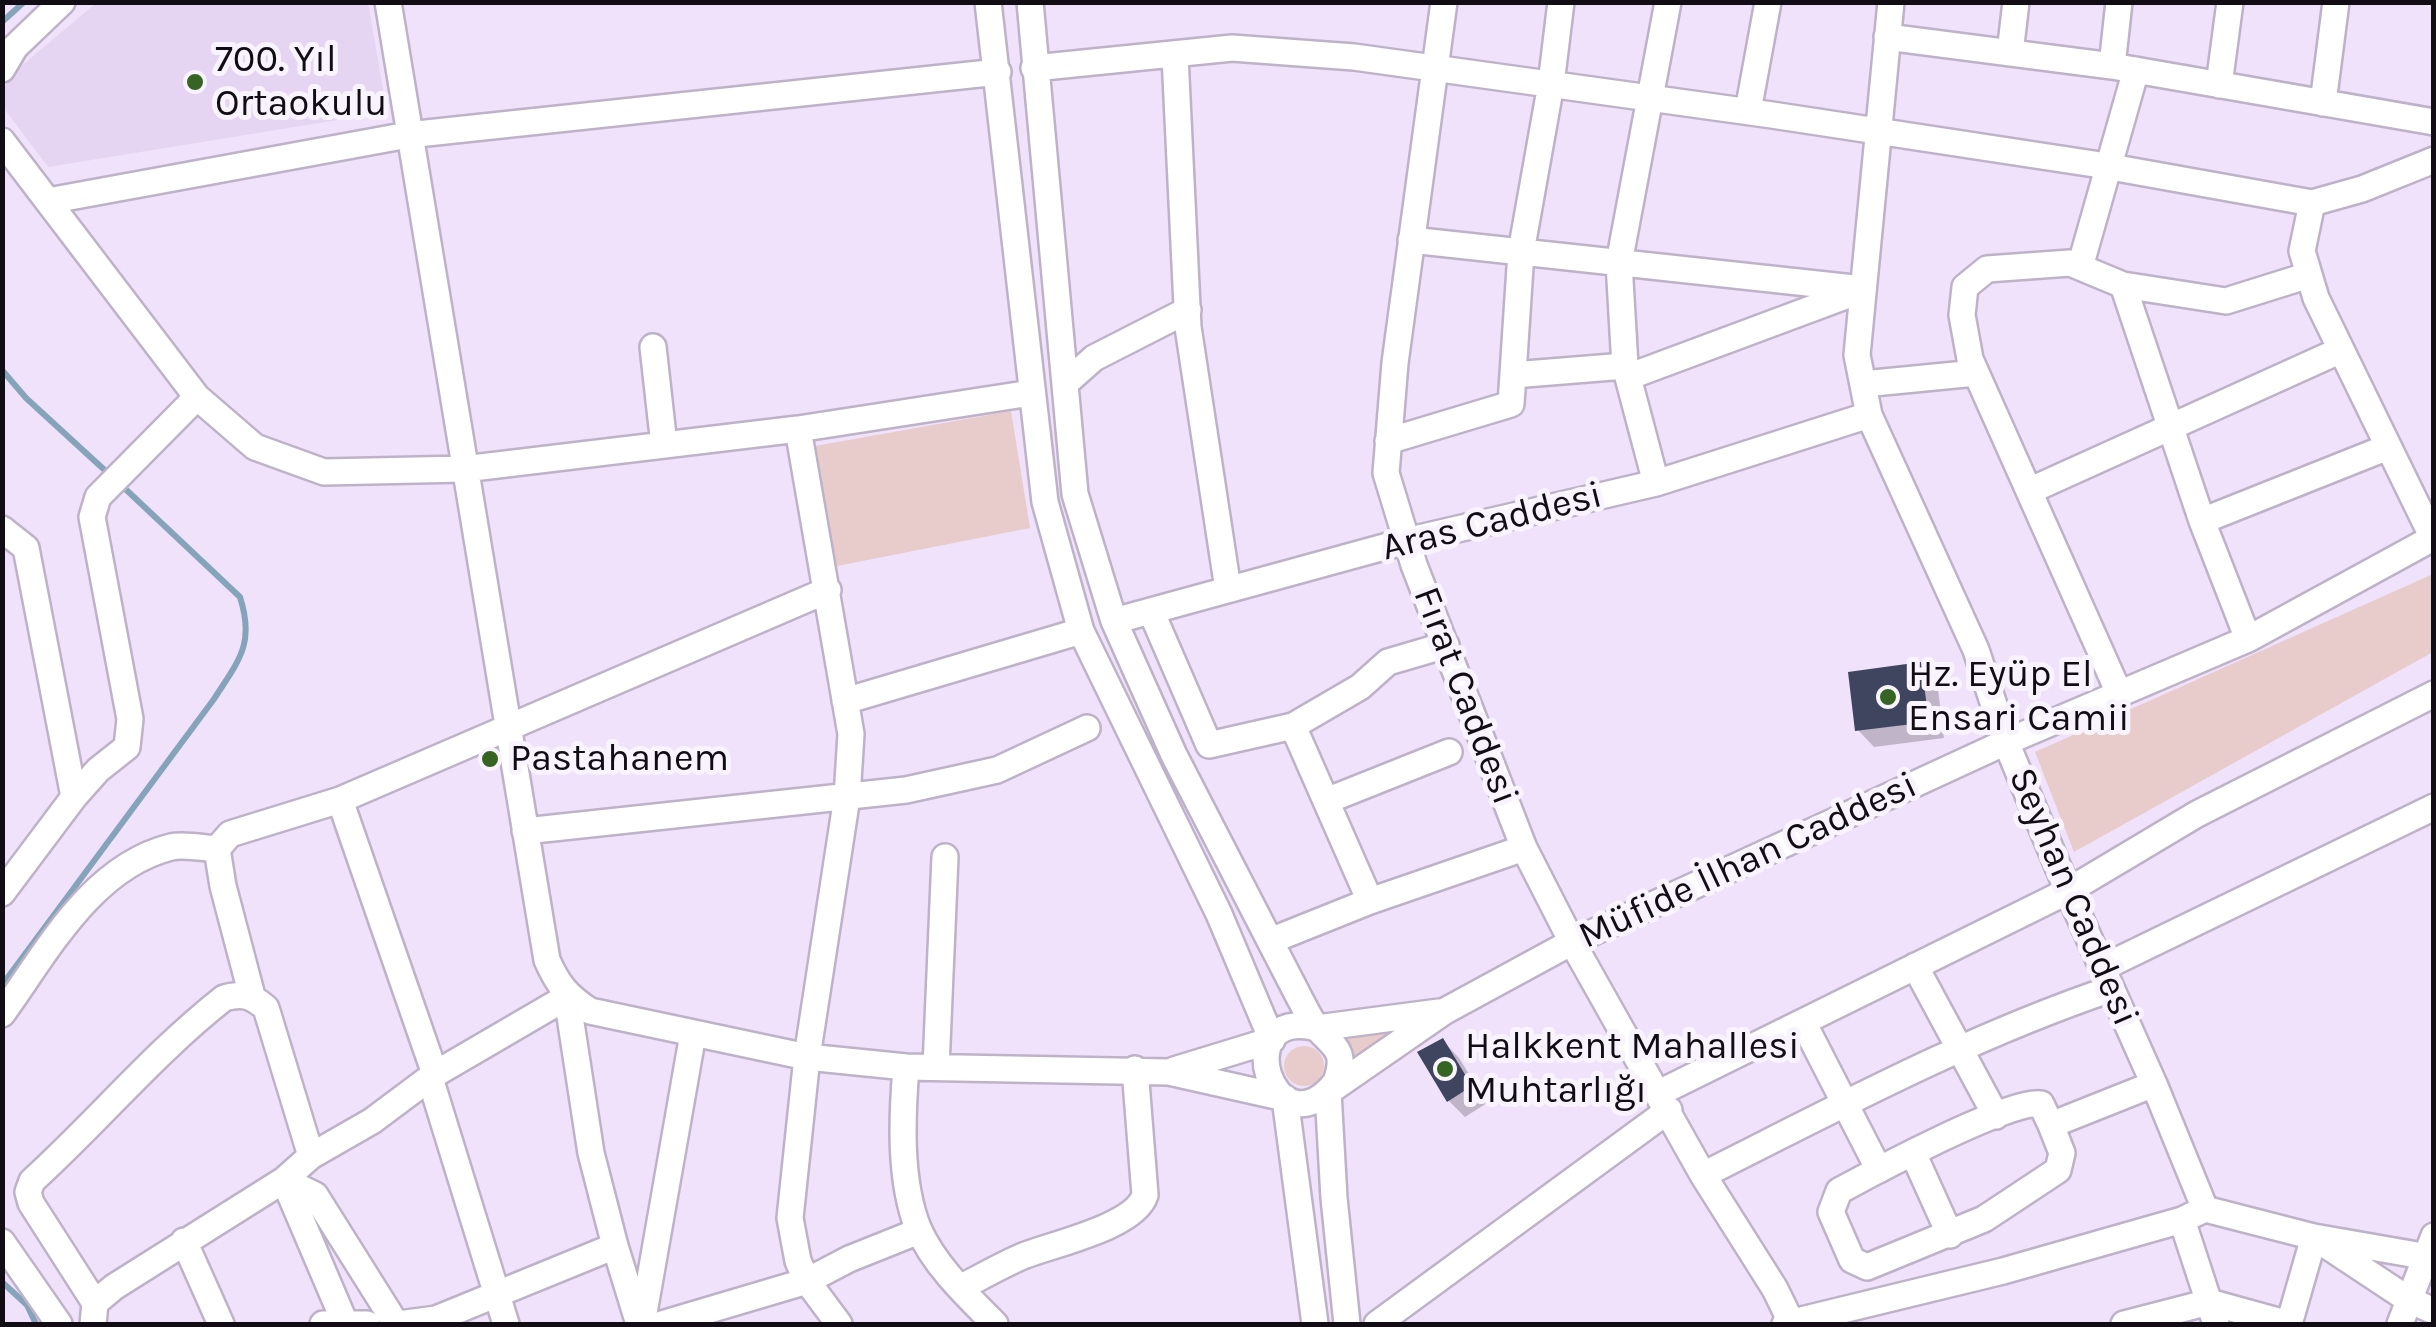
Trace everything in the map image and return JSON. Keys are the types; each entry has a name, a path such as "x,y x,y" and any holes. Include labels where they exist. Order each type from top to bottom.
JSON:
{"street":[{"path":"2,69 16,47 62,2"},
{"path":"388,2 547,960 557,984 568,997 590,1011 807,1057 906,1066 1169,1072 1308,1102 1328,1092 1336,1082 1340,1057 1328,1035 1317,1028 1174,755 1114,621 1076,494 1030,2"},
{"path":"988,2 1045,502 1081,631 1219,914 1272,1040 1264,1061 1265,1072 1276,1092 1286,1098"},
{"name":"Fırat Caddesi","path":"1444,2 1411,240 1386,473 1406,542 1524,848 1572,942 1703,1175 1775,1289 1790,1324"},
{"path":"1388,441 1511,404 1521,252 1552,84 1561,2"},
{"path":"1656,483 1627,372 1619,262 1668,2"},
{"path":"1748,111 1768,2"},
{"name":"Seyhan Caddesi","path":"1891,2 1857,355 1869,414 1976,650 2006,742 2154,1084 2194,1214 2212,1314"},
{"path":"2010,53 2016,2"},
{"path":"2080,267 2108,167 2124,68 2119,2"},
{"path":"2219,85 2230,2"},
{"path":"2323,103 2336,2"},
{"path":"1888,37 2124,68 2434,122"},
{"path":"1034,68 1232,48 1354,57 1748,111 2312,202 2362,189 2434,160"},
{"path":"1175,56 1188,310 1228,589"},
{"path":"48,201 408,135 998,72"},
{"path":"2,141 198,397 255,447 324,472 464,469 798,429 1031,393"},
{"path":"2312,202 2302,251 2316,298 2434,538"},
{"path":"1411,240 1864,289"},
{"path":"2119,693 1976,373 1962,314 1965,287 1987,270 2070,263 2123,285 2226,301 2310,276"},
{"path":"2123,285 2202,521 2248,639"},
{"path":"1513,374 1627,372 1864,289"},
{"path":"1067,382 1094,358 1188,310"},
{"path":"652,347 664,445"},
{"path":"2029,491 2341,350"},
{"path":"1863,384 1976,373"},
{"path":"2,893 74,796 127,746 131,737 92,517 104,490 198,397"},
{"name":"Aras Caddesi","path":"1114,621 1406,542 1656,483 1869,414"},
{"path":"798,429 851,734 847,797 807,1057 790,1218 792,1238 807,1282 839,1324"},
{"path":"2202,521 2388,447"},
{"path":"2,529 26,548 74,796"},
{"name":"Müfide İlhan Caddesi","path":"1328,1092 1446,1011 1572,942 2006,742 2248,639 2434,538"},
{"path":"2,1014 82,903 129,864 173,846 217,848 230,834 340,800 828,590"},
{"path":"1151,611 1210,746 1294,726 1360,687 1388,662 1446,645"},
{"path":"845,701 1081,631"},
{"path":"1377,1324 1664,1101 1803,1022 2068,891 2196,814 2434,694"},
{"path":"1294,726 1370,902"},
{"path":"525,831 906,790 997,770 1087,728"},
{"path":"1326,801 1449,752"},
{"path":"340,800 432,1076 506,1324"},
{"path":"1703,1175 2045,1011 2434,807"},
{"path":"217,848 252,996"},
{"path":"1270,940 1524,848"},
{"path":"936,1067 946,856"},
{"path":"1916,966 1996,1116"},
{"path":"311,1156 266,1008 252,996 239,994 224,998 213,1007 32,1181 28,1192 94,1314 184,1242 284,1180 311,1156 372,1121 432,1076 568,997"},
{"path":"568,997 592,1153 615,1246 641,1324"},
{"path":"1169,1072 1272,1040 1288,1028 1317,1028 1446,1011"},
{"path":"1803,1022 1878,1170"},
{"path":"641,1324 693,1034"},
{"path":"906,1066 902,1105 908,1177 919,1230 939,1264 994,1324"},
{"path":"960,1288 1023,1256 1128,1216 1142,1206 1145,1195 1135,1069"},
{"path":"2051,1126 2154,1084"},
{"path":"1328,1092 1347,1324"},
{"path":"1286,1098 1315,1324"},
{"path":"2032,1102 2041,1104 2051,1126 2062,1153 2058,1170 1950,1235 1867,1267 1852,1260 1831,1212 1838,1190 1912,1153 2032,1102"},
{"path":"1912,1153 1950,1235"},
{"path":"284,1180 315,1195 398,1324 436,1319 615,1246"},
{"path":"284,1180 344,1323"},
{"path":"1790,1324 2002,1271 2194,1214 2314,1238 2431,1249 2405,1312"},
{"path":"662,1324 807,1282 849,1259 919,1230"},
{"path":"2314,1238 2405,1312 2434,1310"},
{"path":"2132,1324 2212,1314 2289,1324 2314,1238"},
{"path":"2,1242 60,1324"},
{"path":"184,1242 221,1324"},
{"path":"323,1324 367,1324"}],"shaded area":[{"name":"700. Yıl Ortaokulu","path":"96,3 368,3 387,112 48,167 6,111 2,91 13,73"},
{"path":"1011,411 1030,528 832,567 815,446"},
{"path":"2433,574 2433,652 2074,852 2035,752"},
{"path":"1418,1022 1350,1061 1340,1039"},
{"path":"1304,1046 1318,1052 1324,1066 1318,1080 1304,1086 1290,1080 1284,1066 1290,1052"}],"building":[{"name":"Hz. Eyüp El Ensari Camii","path":"1921,662 1929,722 1855,731 1848,672"},
{"name":"Halkkent Mahallesi Muhtarlığı","path":"1443,1038 1472,1086 1447,1102 1417,1052"}],"waterway":[{"path":"2,22 24,2"},
{"path":"2,370 26,398 110,475"},
{"path":"2,985 214,699 237,662 245,640 240,597 119,483"},
{"path":"2,1282 27,1305 36,1324"}],"place":[{"name":"700. Yıl Ortaokulu","path":"195,82"},
{"name":"Hz. Eyüp El Ensari Camii","path":"1888,697"},
{"name":"Pastahanem","path":"490,759"},
{"name":"Halkkent Mahallesi Muhtarlığı","path":"1445,1069"}]}
